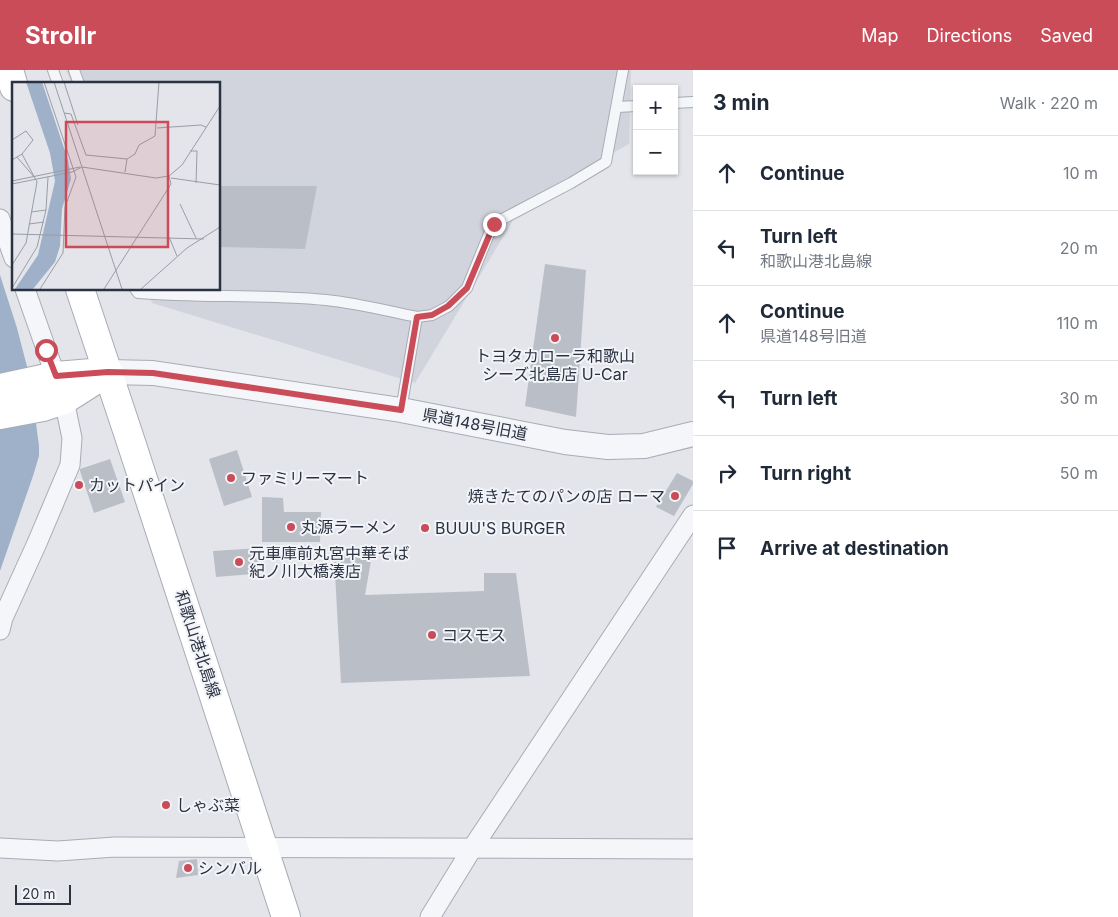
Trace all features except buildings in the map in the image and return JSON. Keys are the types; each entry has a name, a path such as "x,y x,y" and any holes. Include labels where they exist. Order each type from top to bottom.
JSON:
{"main road":[{"path":"8,70 12,82"},
{"name":"和歌山港北島線","path":"80,290 286,917"},
{"path":"0,415 50,391 108,372"},
{"path":"0,388 50,391"}],"street":[{"path":"0,219 12,252"},
{"path":"0,630 3,618 37,544 70,464 72,438 50,391 25,290"},
{"name":"県道148号旧道","path":"108,372 153,373 401,410 565,442 608,447 644,446 693,434"},
{"path":"430,917 472,848 693,515"},
{"path":"0,848 58,851 116,847 693,849"}],"lane":[{"path":"53,70 57,82"},
{"path":"74,70 78,82"},
{"path":"136,290 138,293 175,296 326,300 356,304 417,317 432,315 448,306 467,288 494,224 571,184 606,162 623,70"},
{"path":"678,103 693,102"},
{"path":"617,107 633,106"},
{"path":"401,410 417,317"}],"shaded area":[{"path":"66,70 631,70 629,144 523,204 415,383 152,303 147,290 220,290 220,82 71,82"}],"water":[{"path":"0,275 17,328 30,378 39,456 0,571"}],"place":[{"name":"トヨタカローラ和歌山 シーズ北島店 U-Car","path":"555,338"},
{"name":"ファミリーマート","path":"231,478"},
{"name":"カットパイン","path":"79,485"},
{"name":"焼きたてのパンの店 ローマ","path":"675,496"},
{"name":"丸源ラーメン","path":"291,527"},
{"name":"BUUU'S BURGER","path":"425,528"},
{"name":"元車庫前丸宮中華そば 紀ノ川大橋湊店","path":"239,562"},
{"name":"コスモス","path":"432,635"},
{"name":"しゃぶ菜","path":"166,805"},
{"name":"シンバル","path":"188,868"}],"route":[{"path":"46,350 56,376 108,372 153,373 401,410 417,317 432,315 448,306 467,288 494,224"}]}
